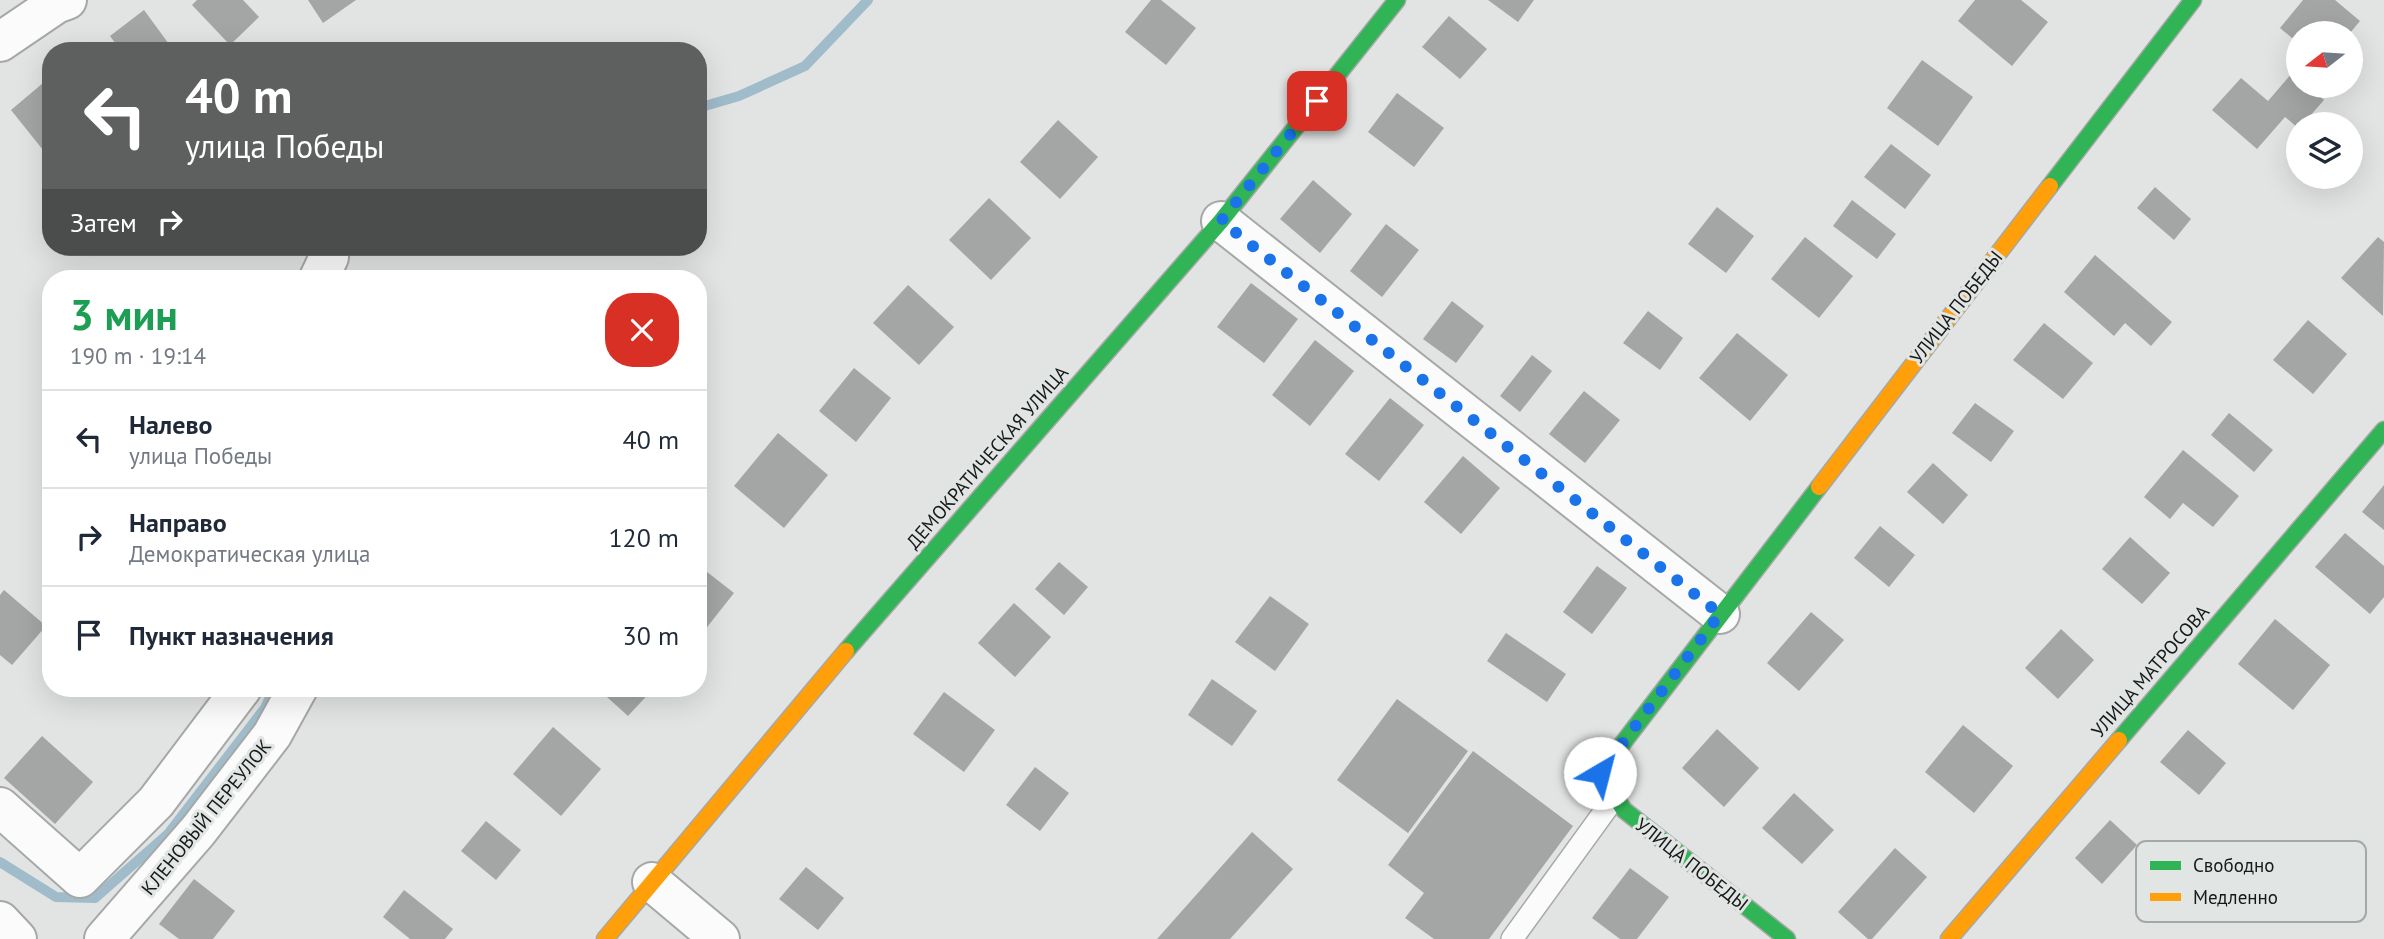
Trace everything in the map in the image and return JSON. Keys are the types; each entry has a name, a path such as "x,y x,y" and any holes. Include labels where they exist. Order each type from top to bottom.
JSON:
{"street":[{"name":"ДЕМОКРАТИЧЕСКАЯ УЛИЦА","path":"605,939 849,647 1221,221 1397,0"},
{"name":"УЛИЦА ПОБЕДЫ","path":"1787,939 1624,810 1600,773 2193,0"},
{"path":"0,42 59,1"},
{"path":"1221,221 1720,614"},
{"name":"УЛИЦА МАТРОСОВА","path":"1949,939 2384,430"},
{"path":"0,807 80,878 156,802 235,697"},
{"name":"КЛЕНОВЫЙ ПЕРЕУЛОК","path":"104,939 198,831 272,735 293,697"},
{"path":"652,882 720,939"},
{"path":"0,921 17,939"}],"lane":[{"path":"1512,939 1615,797"}],"building":[{"path":"197,0 243,0 259,17 233,42 227,42 192,5"},
{"path":"308,0 356,0 323,23"},
{"path":"1151,0 1161,0 1196,28 1166,65 1125,32"},
{"path":"1488,0 1534,0 1518,22"},
{"path":"1975,0 2021,0 2048,22 2012,66 1958,21"},
{"path":"2303,0 2335,0 2360,21 2286,21 2286,33 2280,28"},
{"path":"144,10 167,42 114,42 110,36"},
{"path":"1449,16 1487,49 1460,79 1422,47"},
{"path":"1922,60 1973,97 1938,146 1887,108"},
{"path":"2241,78 2268,101 2286,80 2286,98 2324,100 2314,112 2286,112 2286,118 2257,149 2212,110"},
{"path":"42,84 42,149 11,110"},
{"path":"1397,93 1444,128 1414,167 1368,132"},
{"path":"1058,120 1098,157 1060,199 1020,162"},
{"path":"1891,144 1931,175 1905,209 1864,177"},
{"path":"1313,180 1352,214 1320,253 1280,219"},
{"path":"2155,187 2191,219 2174,240 2137,208"},
{"path":"989,198 1031,238 991,280 949,240"},
{"path":"1852,200 1896,234 1877,259 1833,226"},
{"path":"1717,207 1754,236 1726,273 1688,244"},
{"path":"1386,224 1419,250 1382,297 1350,271"},
{"path":"1805,237 1853,276 1819,318 1771,279"},
{"path":"2378,237 2384,242 2383,316 2341,278"},
{"path":"2095,255 2172,322 2151,346 2125,323 2114,336 2064,292"},
{"path":"1251,283 1298,319 1264,363 1217,327"},
{"path":"908,285 954,327 919,365 873,323"},
{"path":"1452,301 1484,326 1456,363 1423,339"},
{"path":"1648,311 1683,338 1660,370 1623,343"},
{"path":"2308,320 2347,354 2313,394 2273,360"},
{"path":"2044,323 2093,363 2063,399 2013,360"},
{"path":"1737,333 1788,375 1750,421 1699,378"},
{"path":"1315,340 1354,371 1310,426 1272,395"},
{"path":"1532,355 1552,371 1520,412 1500,396"},
{"path":"854,368 891,398 856,442 819,411"},
{"path":"1584,391 1620,420 1585,463 1549,434"},
{"path":"1390,398 1424,425 1379,481 1345,454"},
{"path":"1975,403 2014,431 1991,462 1952,433"},
{"path":"2229,413 2273,450 2254,472 2211,435"},
{"path":"778,433 828,475 784,528 734,486"},
{"path":"2183,450 2239,496 2213,527 2183,503 2170,519 2144,497"},
{"path":"1463,456 1500,488 1461,534 1424,502"},
{"path":"1933,463 1968,495 1943,524 1907,492"},
{"path":"2384,485 2384,530 2362,512"},
{"path":"1880,526 1915,555 1889,587 1854,558"},
{"path":"2345,533 2384,566 2384,597 2370,614 2315,567"},
{"path":"2130,537 2170,573 2142,604 2102,569"},
{"path":"1059,562 1088,587 1064,615 1035,589"},
{"path":"1597,566 1627,588 1592,634 1563,612"},
{"path":"707,572 734,593 707,627"},
{"path":"4,590 42,623 42,631 12,665 0,655 0,595"},
{"path":"1270,596 1309,624 1275,671 1235,642"},
{"path":"1014,603 1051,637 1015,677 978,643"},
{"path":"1811,612 1844,640 1799,691 1767,663"},
{"path":"2275,619 2330,665 2293,710 2238,664"},
{"path":"2061,629 2094,660 2058,699 2025,668"},
{"path":"1506,633 1566,674 1547,702 1487,661"},
{"path":"1212,679 1257,711 1232,746 1188,715"},
{"path":"944,692 995,730 964,772 913,734"},
{"path":"607,697 646,697 628,716"},
{"path":"1397,699 1468,751 1408,833 1337,780"},
{"path":"1963,725 2013,766 1974,813 1925,772"},
{"path":"553,727 601,769 561,816 513,774"},
{"path":"1717,729 1759,768 1724,807 1682,768"},
{"path":"2188,730 2226,763 2199,795 2160,762"},
{"path":"42,736 93,782 55,824 4,778"},
{"path":"1473,751 1573,826 1489,939 1434,939 1405,918 1424,893 1388,865"},
{"path":"1035,767 1069,793 1040,831 1006,805"},
{"path":"1794,793 1834,830 1802,864 1762,828"},
{"path":"2110,820 2136,844 2102,884 2075,858"},
{"path":"486,821 521,850 496,880 461,851"},
{"path":"1252,832 1293,869 1230,939 1157,939"},
{"path":"1895,848 1927,877 1872,939 1868,939 1838,912"},
{"path":"806,867 844,898 818,930 779,899"},
{"path":"1630,868 1669,897 1637,939 1620,939 1592,918"},
{"path":"194,879 235,911 213,939 179,939 159,924"},
{"path":"404,890 453,929 445,939 410,939 383,917"}],"waterway":[{"path":"707,105 739,96 805,66 868,0"},
{"path":"0,862 56,897 95,898 168,834 265,708 270,697"}],"traffic: fast":[{"path":"846,651 1221,221 1397,0"},
{"path":"2050,186 2193,0"},
{"path":"2119,740 2384,430"},
{"path":"1787,939 1624,810 1600,773 1819,487"}],"traffic: slow":[{"path":"1819,487 2050,186"},
{"path":"605,939 846,651"},
{"path":"1949,939 2119,740"}],"route":[{"path":"1317,101 1221,221 1720,614 1600,773"}]}
